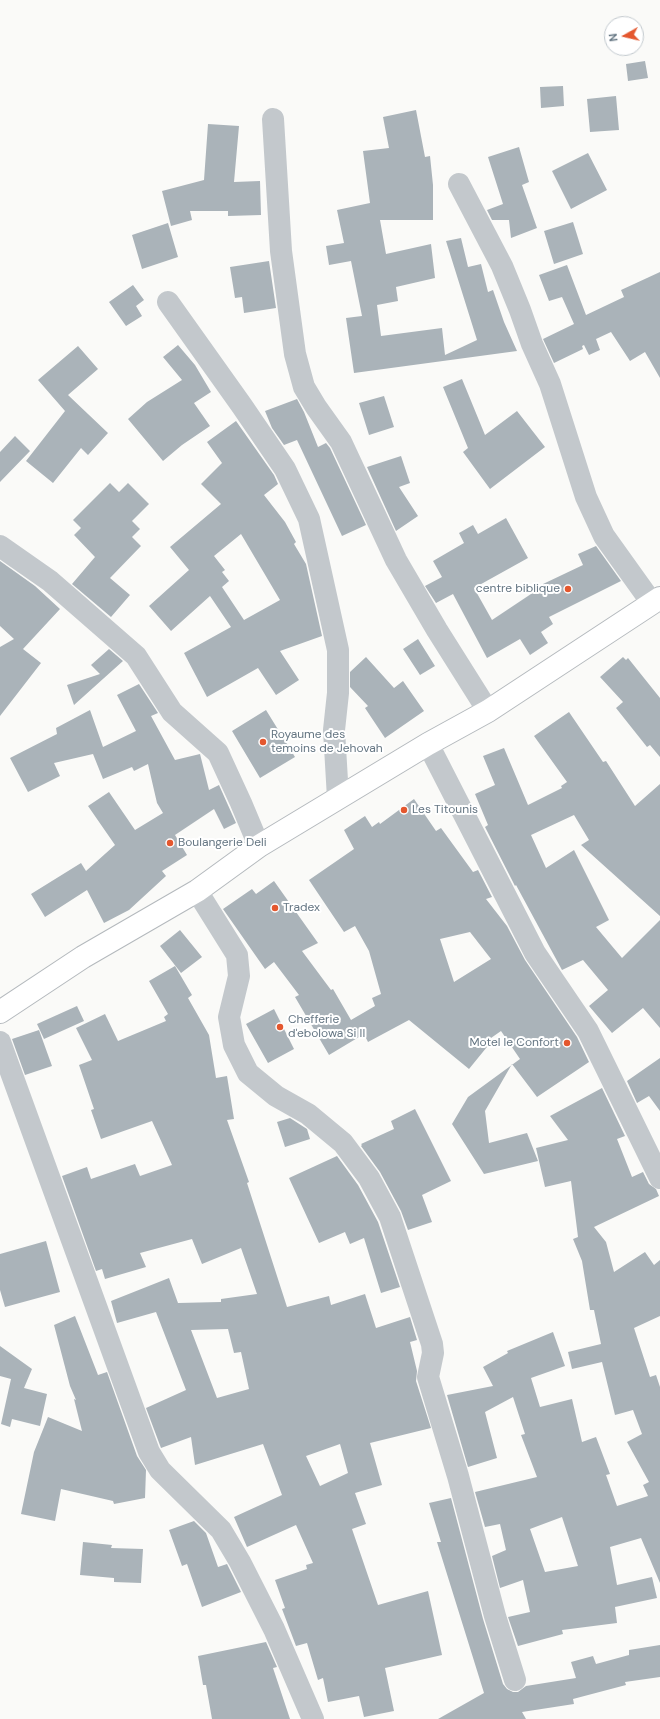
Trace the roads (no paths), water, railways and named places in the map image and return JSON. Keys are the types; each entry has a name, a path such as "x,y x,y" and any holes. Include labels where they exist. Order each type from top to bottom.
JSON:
{"highway":[{"path":"0,1012 83,957 197,891 259,846 428,744 488,711 656,601"}],"street":[{"path":"273,119 281,251 295,354 304,387 316,407 341,442 396,560 437,630 488,711"},
{"path":"459,184 502,266 532,344 550,384 586,496 604,536 656,601"},
{"path":"168,302 242,406 285,470 309,520 338,650 338,693 334,730 338,798"},
{"path":"0,546 50,581 136,656 172,712 218,753 259,846"},
{"path":"428,744 535,953 588,1031 660,1178"},
{"path":"197,891 237,955 239,976 230,1017 234,1045 248,1073 276,1096 308,1114 343,1142 369,1178 390,1217 432,1344 433,1354 428,1377 458,1476 495,1616 515,1680"},
{"path":"0,1042 148,1452 160,1470 221,1530 240,1562 274,1628 313,1719"}],"place":[{"name":"centre biblique","path":"568,589"},
{"name":"Royaume des temoins de Jehovah","path":"263,742"},
{"name":"Les Titounis","path":"404,810"},
{"name":"Boulangerie Deli","path":"170,843"},
{"name":"Tradex","path":"275,908"},
{"name":"Chefferie d'ebolowa Si II","path":"280,1027"},
{"name":"Motel le Confort","path":"567,1043"}]}
